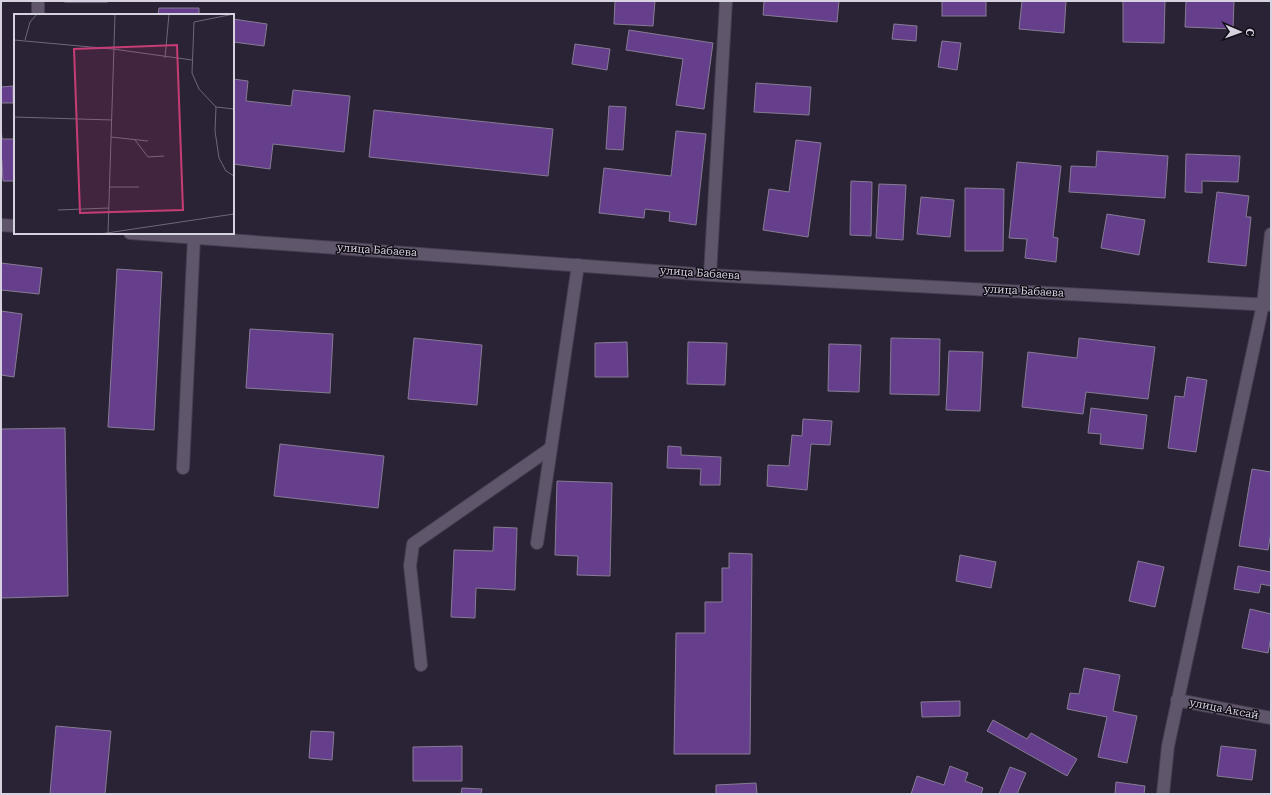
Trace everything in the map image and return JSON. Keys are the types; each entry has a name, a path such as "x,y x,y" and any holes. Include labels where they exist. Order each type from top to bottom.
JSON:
{"street":[{"path":"38,1 38,14"},
{"path":"710,274 726,1"},
{"path":"1,225 14,226"},
{"name":"улица Бабаева","path":"146,234 710,274 1267,304"},
{"path":"1163,794 1168,746 1177,700 1267,304 1271,234"},
{"path":"183,468 194,237"},
{"path":"537,543 578,265"},
{"path":"421,665 410,566 413,544 551,448"},
{"name":"улица Аксай","path":"1177,700 1271,718"}],"building":[{"path":"107,1 107,2 65,2"},
{"path":"615,1 655,1 653,26 614,24"},
{"path":"764,1 839,1 837,22 763,15"},
{"path":"942,1 986,1 986,16 942,16"},
{"path":"1022,1 1066,1 1064,33 1019,29"},
{"path":"1123,1 1165,1 1164,43 1123,42"},
{"path":"1186,1 1234,1 1233,29 1185,27"},
{"path":"159,8 199,8 199,14 158,14"},
{"path":"234,19 267,24 264,46 234,42"},
{"path":"894,24 917,26 916,41 892,39"},
{"path":"629,30 713,43 704,109 676,105 683,59 626,50"},
{"path":"942,41 961,43 957,70 938,67"},
{"path":"575,44 610,49 607,70 572,64"},
{"path":"234,79 248,81 246,101 291,106 293,90 350,96 344,152 273,144 270,169 234,164"},
{"path":"756,83 811,87 809,115 754,112"},
{"path":"13,86 13,103 1,103 1,87"},
{"path":"609,106 626,107 623,150 606,149"},
{"path":"374,110 553,129 548,176 369,157"},
{"path":"1,126 2,139 14,139 14,181 3,181 1,160"},
{"path":"676,131 706,134 696,225 669,221 670,212 645,209 644,218 599,213 604,168 671,176"},
{"path":"796,140 821,143 808,237 763,230 769,189 789,192"},
{"path":"1097,151 1168,156 1165,198 1069,192 1071,166 1096,167"},
{"path":"1186,154 1240,156 1238,182 1202,181 1202,193 1185,192"},
{"path":"1017,162 1061,166 1053,237 1058,238 1056,262 1025,258 1027,239 1009,238"},
{"path":"851,181 872,182 871,236 850,235"},
{"path":"879,184 906,185 903,240 876,238"},
{"path":"965,188 1004,189 1003,251 965,251"},
{"path":"1217,192 1249,196 1246,217 1251,217 1246,266 1208,262"},
{"path":"921,197 954,200 950,237 917,234"},
{"path":"1107,214 1145,220 1139,255 1101,248"},
{"path":"1,263 42,268 39,294 1,290"},
{"path":"117,269 162,272 154,430 108,427"},
{"path":"1,311 22,314 14,377 1,375"},
{"path":"250,329 333,334 330,393 246,388"},
{"path":"414,338 482,345 477,405 408,399"},
{"path":"891,338 940,339 939,395 890,394"},
{"path":"1079,338 1155,347 1148,399 1086,392 1083,414 1022,407 1028,352 1077,358"},
{"path":"627,342 628,377 595,377 595,343"},
{"path":"688,342 727,343 725,385 687,384"},
{"path":"829,344 861,345 859,392 828,391"},
{"path":"949,351 983,352 980,411 946,410"},
{"path":"1187,377 1207,380 1196,452 1168,448 1175,396 1184,397"},
{"path":"1091,408 1147,415 1143,449 1100,444 1101,434 1088,433"},
{"path":"803,419 832,421 830,445 811,444 807,490 767,486 768,465 789,466 792,435 802,436"},
{"path":"65,428 68,596 1,598 1,429"},
{"path":"280,444 384,456 378,508 274,496"},
{"path":"668,446 681,447 681,455 721,457 720,485 700,485 701,469 667,468"},
{"path":"1252,469 1271,472 1271,532 1268,550 1239,546"},
{"path":"557,481 612,483 610,576 577,575 578,556 555,555"},
{"path":"494,527 517,528 515,590 476,588 475,618 451,617 454,550 493,551"},
{"path":"729,553 752,554 750,754 674,754 676,633 705,633 705,602 722,602 722,568 729,568"},
{"path":"960,555 996,562 991,588 956,581"},
{"path":"1138,561 1164,567 1155,607 1129,601"},
{"path":"1238,566 1271,572 1271,586 1261,584 1259,593 1234,589"},
{"path":"1250,609 1271,614 1271,637 1268,653 1242,648"},
{"path":"1084,668 1120,675 1113,711 1137,716 1127,763 1098,757 1107,717 1067,709 1070,693 1079,694"},
{"path":"960,701 960,716 922,717 921,702"},
{"path":"993,720 1027,739 1031,733 1077,759 1067,776 987,731"},
{"path":"56,726 111,731 105,794 50,794"},
{"path":"311,731 334,732 332,760 309,758"},
{"path":"462,746 462,781 413,781 413,747"},
{"path":"1221,746 1256,750 1252,780 1217,776"},
{"path":"950,766 968,773 965,781 983,788 981,794 911,794 917,776 944,785"},
{"path":"1010,767 1026,773 1017,794 999,794"},
{"path":"1116,782 1145,786 1144,794 1115,794"},
{"path":"756,783 757,794 716,794 716,785"},
{"path":"462,788 482,789 481,794 461,794"}]}
